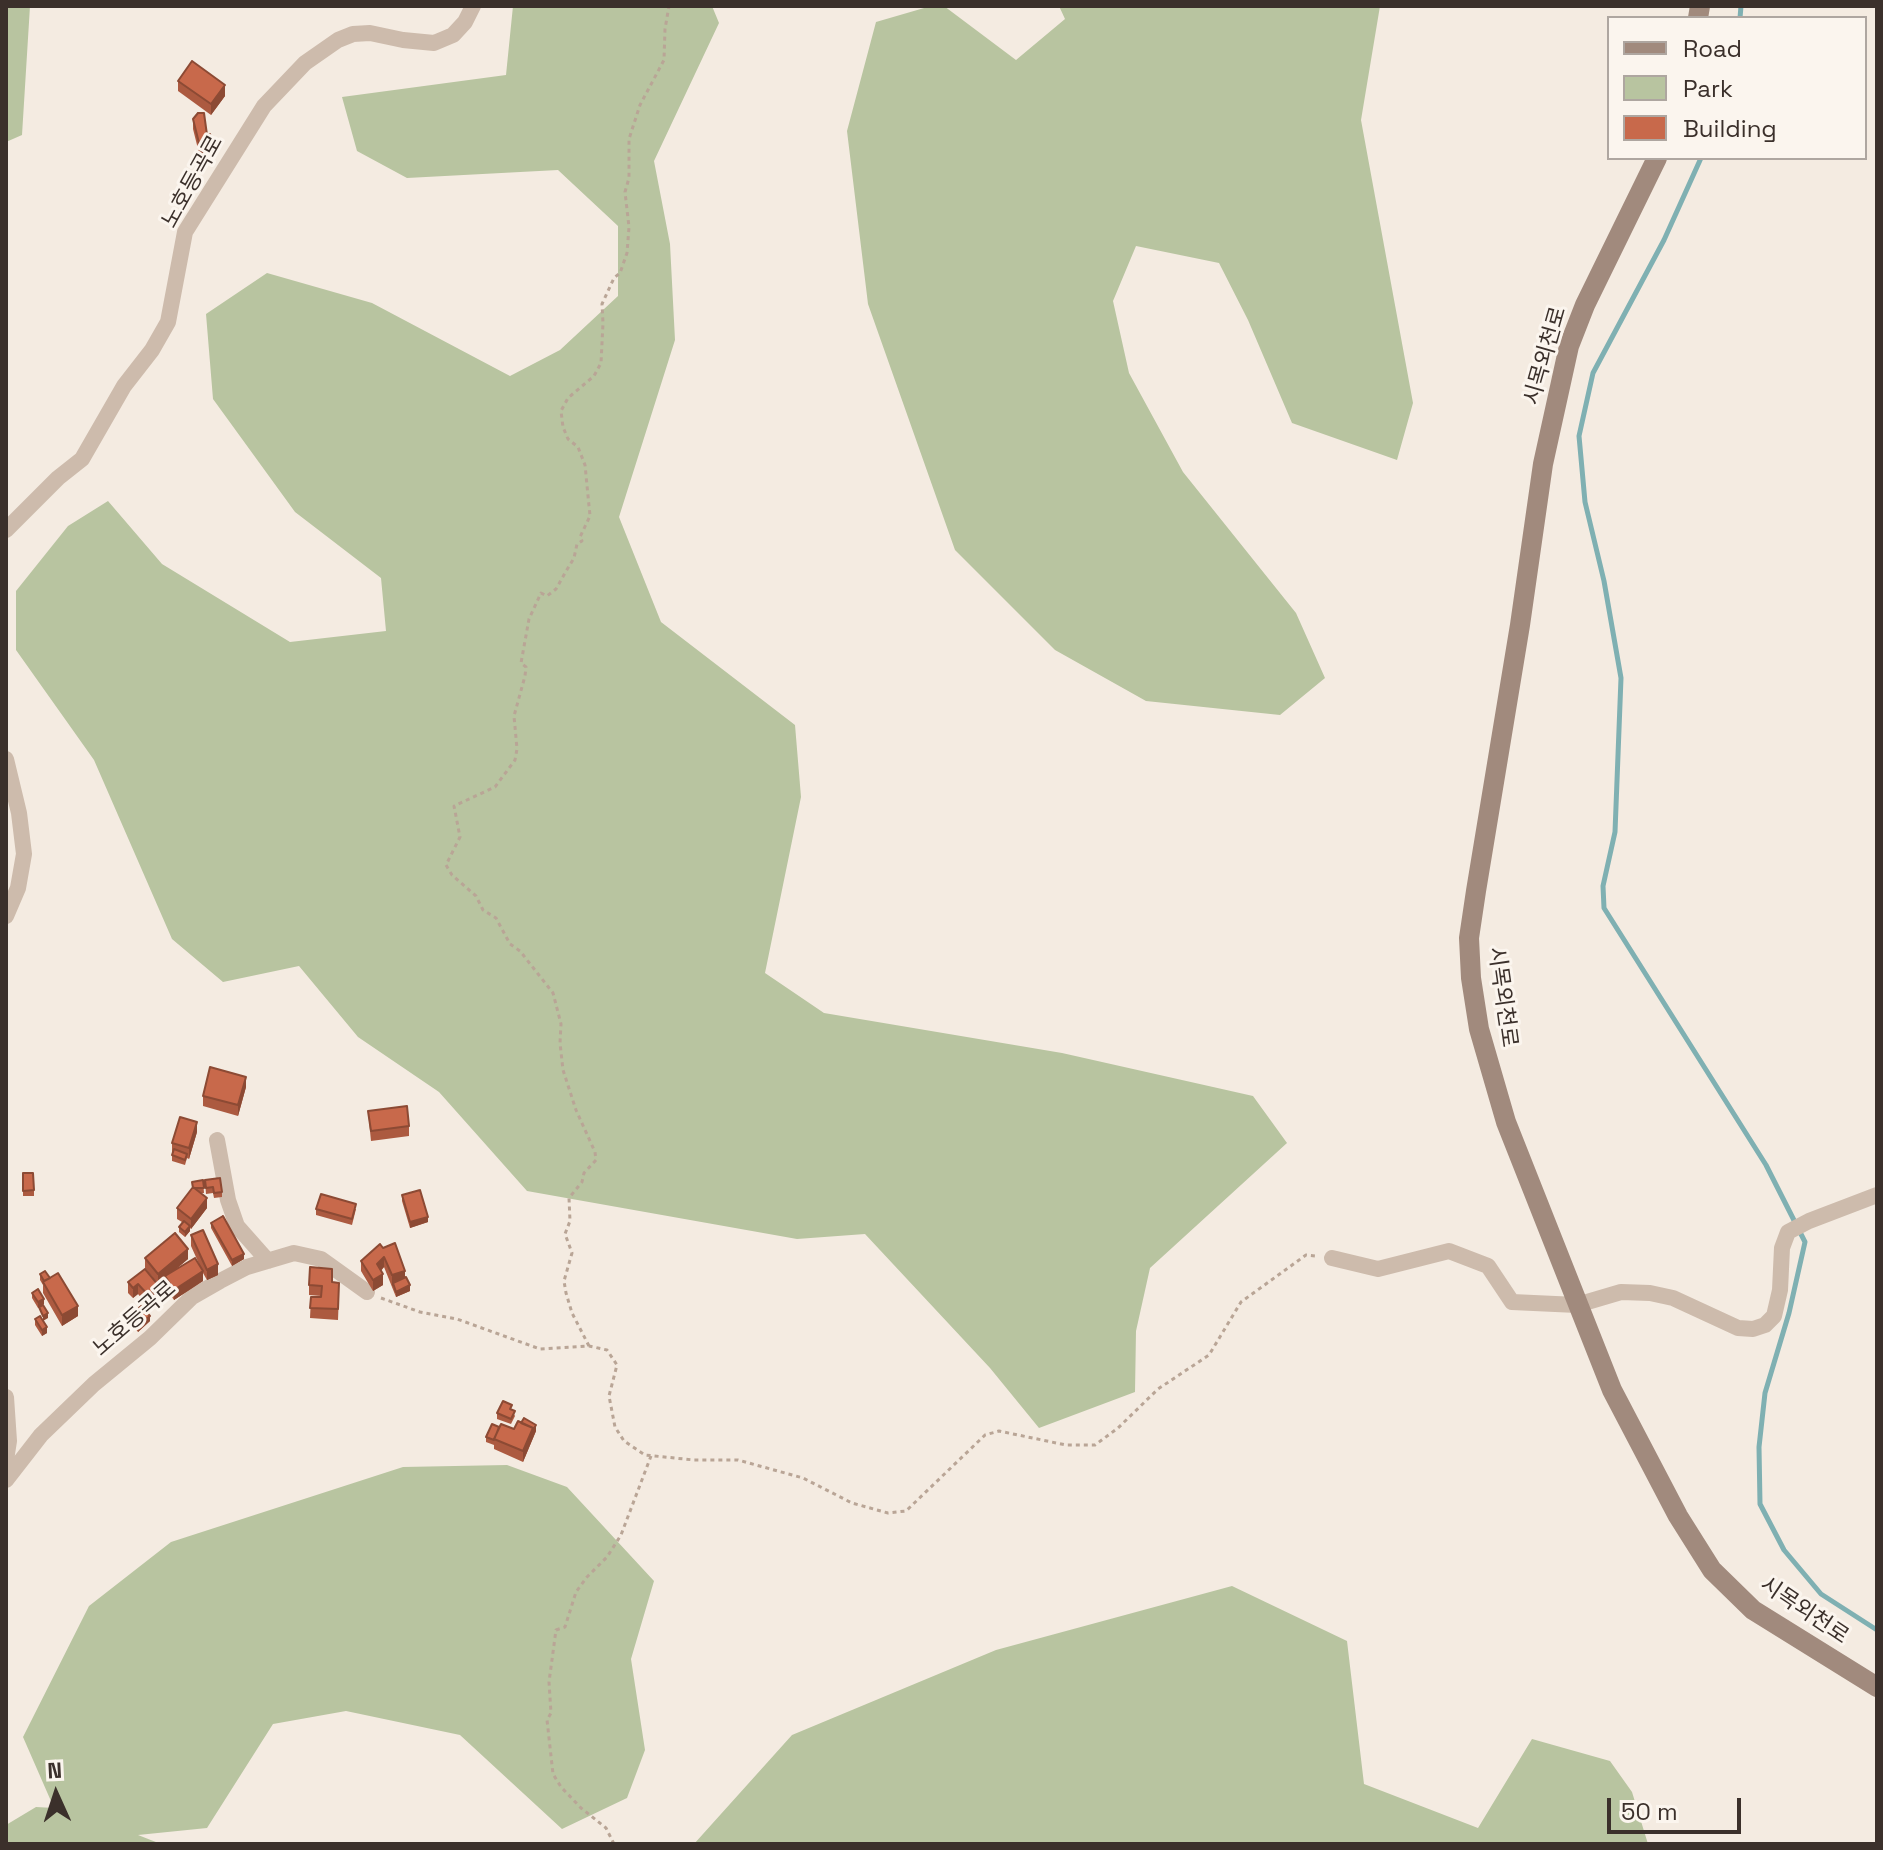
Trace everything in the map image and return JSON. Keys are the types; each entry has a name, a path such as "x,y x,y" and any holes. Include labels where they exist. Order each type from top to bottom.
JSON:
{"street":[{"name":"노호등곡로","path":"6,530 58,478 82,459 124,386 152,350 168,322 185,232 264,106 305,63 338,40 353,34 370,33 434,43 453,35 465,22 473,6"},
{"name":"시목외천로","path":"1656,160 1585,305 1569,346 1543,464 1469,938 1471,978 1492,1081 1577,1305 1612,1390 1678,1516 1712,1570 1753,1610 1877,1687"},
{"path":"6,759 19,813 24,854 18,888 6,916"},
{"path":"217,1140 228,1200 237,1226 268,1261"},
{"path":"1332,1258 1378,1269 1449,1251 1488,1266 1512,1302 1577,1305 1621,1292 1650,1293 1673,1298 1738,1328 1753,1329 1765,1325 1774,1316 1782,1248 1788,1232 1877,1195"},
{"name":"노호등곡로","path":"6,1480 52,1425 192,1297 247,1267 294,1253 321,1259 367,1292"},
{"path":"6,1397 9,1441 6,1460"}],"path":[{"path":"589,1346 572,1313 566,1293 564,1281 572,1253 565,1234 570,1221 569,1198 596,1160 563,1070 561,1024 553,993 520,951 510,944 496,918 483,910 476,896 452,875 446,865 460,837 454,806 495,787 515,760 514,716 525,676 526,667 521,663 529,619 541,593 547,596 556,589 574,558 577,544 582,541 580,537 590,516 585,465 578,447 568,439 561,411 568,398 594,376 601,363 602,304 614,278 620,273 627,253 629,227 625,192 629,178 629,139 640,105 664,60 669,6"},
{"path":"367,1292 420,1312 457,1319 540,1349 589,1346 607,1350 617,1365 609,1396 615,1427 624,1441 645,1455 738,1460 803,1478 852,1503 888,1513 906,1511 985,1435 999,1431 1066,1445 1095,1445 1118,1428 1158,1389 1209,1355 1241,1302 1306,1255 1332,1258"},
{"path":"614,1844 606,1828 581,1808 553,1774 547,1720 551,1713 549,1682 556,1630 565,1627 576,1592 607,1557 621,1535 651,1456"}],"green space":[{"path":"6,6 30,6 22,135 6,142"},
{"path":"513,6 712,6 719,23 654,161 670,244 675,340 619,517 661,622 795,725 801,797 765,973 824,1013 1062,1053 1253,1096 1287,1143 1150,1268 1136,1331 1135,1392 1039,1428 990,1368 865,1234 797,1239 527,1191 439,1092 358,1037 299,966 223,982 172,939 94,760 16,650 16,591 68,526 108,501 162,564 290,642 386,631 381,578 295,512 213,399 206,314 267,273 372,303 510,376 560,350 618,296 618,226 558,170 407,178 357,151 342,97 506,75"},
{"path":"931,6 944,6 1016,60 1065,19 1059,6 1380,6 1361,120 1413,403 1397,460 1292,423 1248,320 1219,263 1136,246 1113,301 1129,373 1183,472 1296,613 1325,678 1280,715 1146,701 1055,650 955,550 868,304 847,131 876,22"},
{"path":"507,1465 567,1487 654,1581 631,1659 645,1750 627,1798 562,1829 460,1735 346,1711 273,1724 207,1828 138,1835 161,1844 6,1844 6,1825 36,1807 54,1808 23,1737 89,1606 171,1542 403,1467"},
{"path":"1232,1586 1347,1641 1364,1784 1478,1828 1532,1739 1610,1761 1632,1792 1648,1844 694,1844 792,1735 996,1650"}],"building":[{"path":"192,61 225,85 211,104 178,81"},
{"path":"198,113 204,113 207,135 210,134 213,148 201,151 193,119"},
{"path":"210,1067 246,1077 238,1105 203,1096"},
{"path":"407,1106 409,1126 371,1131 368,1111"},
{"path":"180,1117 197,1122 189,1148 172,1143"},
{"path":"174,1149 187,1154 185,1160 172,1155"},
{"path":"23,1173 33,1173 34,1190 23,1191"},
{"path":"220,1178 222,1192 214,1193 213,1187 206,1188 205,1180"},
{"path":"203,1180 204,1188 193,1188 192,1182"},
{"path":"193,1187 207,1198 191,1219 177,1208"},
{"path":"420,1190 428,1217 410,1222 402,1195"},
{"path":"321,1194 356,1204 352,1219 316,1209"},
{"path":"223,1216 244,1254 232,1260 211,1223"},
{"path":"184,1221 190,1226 185,1232 179,1227"},
{"path":"203,1230 218,1264 207,1270 191,1235"},
{"path":"175,1233 188,1249 158,1274 145,1258"},
{"path":"395,1243 405,1271 392,1275 384,1257 377,1264 383,1274 373,1280 361,1261 380,1244 383,1248"},
{"path":"195,1258 203,1271 174,1290 165,1276"},
{"path":"310,1267 332,1269 332,1282 339,1283 338,1309 310,1308 311,1297 321,1297 322,1286 309,1285"},
{"path":"145,1269 159,1286 148,1295 138,1284 133,1288 128,1282"},
{"path":"45,1271 50,1278 44,1281 40,1274"},
{"path":"58,1273 78,1306 62,1315 43,1282"},
{"path":"406,1277 410,1285 396,1292 393,1283"},
{"path":"38,1289 44,1299 38,1302 32,1293"},
{"path":"43,1305 48,1313 43,1316 39,1307"},
{"path":"141,1306 150,1316 138,1326 130,1317"},
{"path":"40,1316 47,1327 42,1330 35,1319"},
{"path":"503,1401 512,1405 510,1409 515,1411 511,1419 497,1413"},
{"path":"524,1418 536,1425 533,1430 521,1423"},
{"path":"518,1421 533,1428 523,1451 494,1439 501,1424 514,1429"},
{"path":"492,1424 499,1427 494,1440 486,1437"}],"waterway":[{"path":"1740,16 1741,6"},
{"path":"1700,160 1664,240 1593,373 1579,436 1585,502 1604,581 1621,678 1615,832 1603,886 1604,908 1766,1165 1805,1242 1789,1313 1765,1393 1759,1447 1760,1504 1784,1550 1821,1594 1877,1630"}]}
